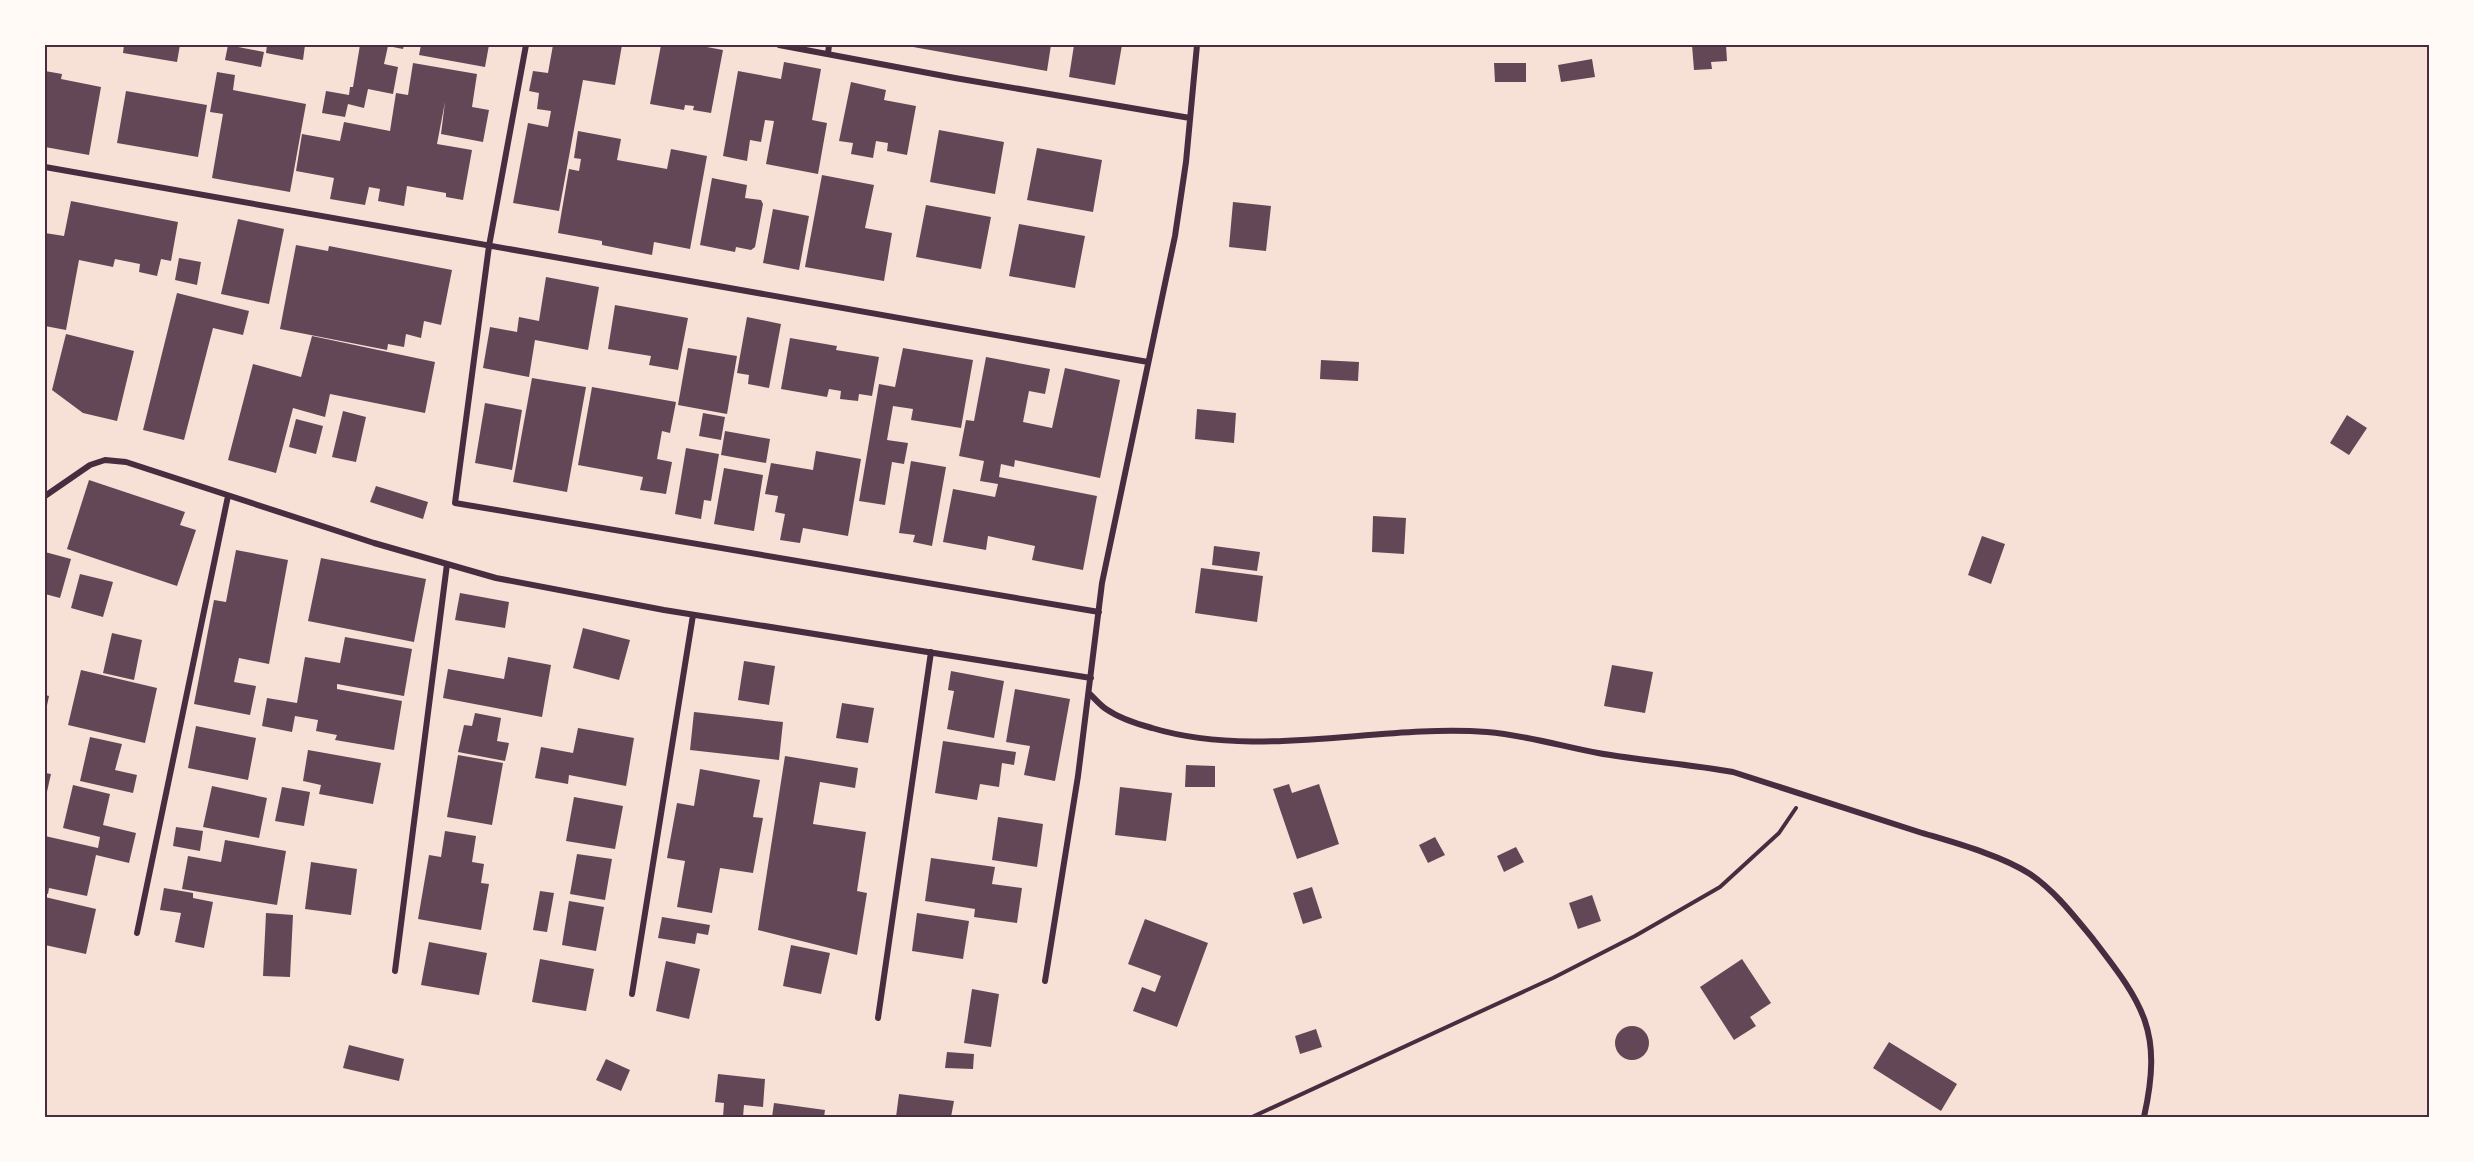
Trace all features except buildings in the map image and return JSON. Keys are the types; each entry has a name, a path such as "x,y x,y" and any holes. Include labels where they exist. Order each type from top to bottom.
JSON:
{"street":[{"path":"526,45 489,246 455,503 1099,612"},
{"path":"779,45 1190,118"},
{"path":"828,54 829,45"},
{"path":"1045,981 1090,694 1106,560 1175,236 1186,162 1197,45"},
{"path":"45,167 1148,363"},
{"path":"45,496 90,465 105,460 126,462 228,496 496,578 693,615 1091,678"},
{"path":"137,933 228,496"},
{"path":"395,971 447,564"},
{"path":"632,994 693,615"},
{"path":"878,1018 931,652"},
{"path":"1090,694 1107,710 1137,724 1173,735 1213,740 1268,741 1402,732 1489,732 1609,754 1721,770 1944,840 2006,862 2029,874 2051,891 2088,934 2139,1003 2149,1033 2153,1059 2144,1117"}],"path":[{"path":"1252,1117 1552,978 1635,936 1720,887 1779,833 1804,795"}]}
